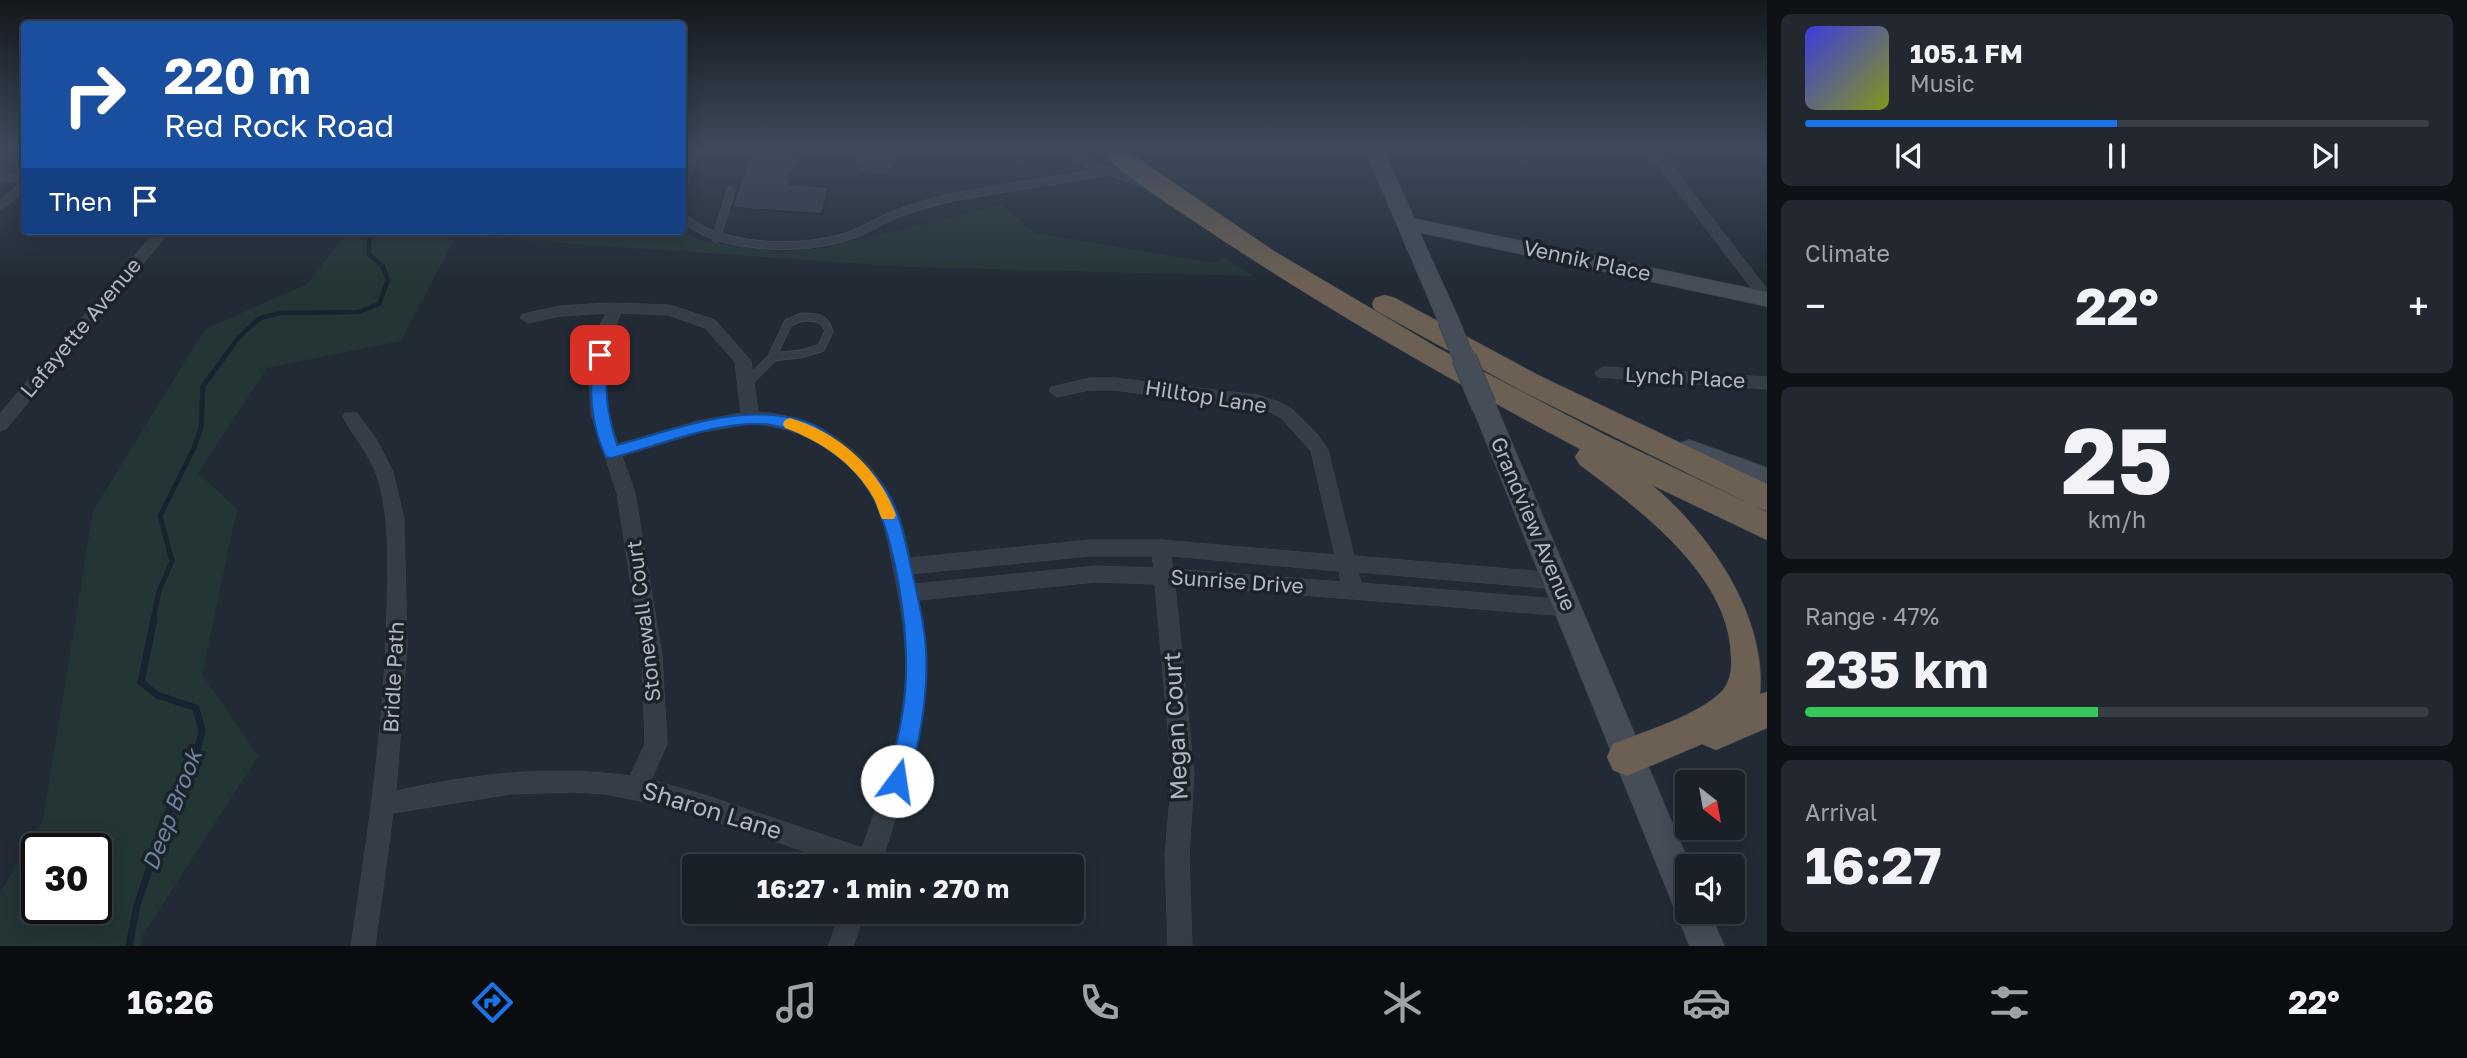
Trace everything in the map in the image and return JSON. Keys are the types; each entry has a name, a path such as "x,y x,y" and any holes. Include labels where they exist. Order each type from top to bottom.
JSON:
{"highway":[{"path":"1169,193 1288,272 1457,357 1767,498"},
{"path":"1209,193 1576,432 1767,527"},
{"path":"1457,357 1647,500 1708,562 1739,608 1748,632 1751,654 1749,675 1733,705 1702,723 1628,757"},
{"path":"1628,757 1679,748 1767,709"}],"street":[{"path":"0,207 16,193"},
{"name":"Grandview Avenue","path":"1393,193 1557,581 1675,871"},
{"path":"1686,193 1767,299"},
{"name":"Vennik Place","path":"1406,223 1767,299"},
{"name":"Lafayette Avenue","path":"0,425 160,235"},
{"path":"528,318 554,310 616,308 670,310 710,324 743,361 750,418"},
{"name":"Stonewall Court","path":"616,308 605,331 597,381 599,414 626,493 653,655 656,744 636,788"},
{"path":"1457,357 1767,478"},
{"name":"Lynch Place","path":"1603,373 1767,383"},
{"name":"Hilltop Lane","path":"1056,391 1090,384 1114,384 1226,396 1273,405 1300,425 1319,450 1353,591"},
{"name":"Bridle Path","path":"351,417 372,445 390,489 397,538 397,648 385,804 363,946"},
{"path":"611,453 711,425 750,418 802,426 843,452 862,470 881,496 895,534 916,633 916,679 911,725 897,781 872,854"},
{"name":"Sunrise Drive","path":"902,568 1090,548 1161,548 1557,581"},
{"name":"Megan Court","path":"1161,548 1183,774 1177,856 1180,946"},
{"name":"Sunrise Drive","path":"908,593 1084,575 1164,576 1568,608"},
{"name":"Sharon Lane","path":"385,804 477,785 584,781 676,796 841,854"},
{"path":"841,946 849,924"},
{"path":"1697,924 1707,946"}],"lane":[{"path":"716,238 730,193"},
{"path":"686,222 716,238 796,244 839,239 866,231 901,212 973,193"},
{"path":"746,384 772,357 780,333 787,324 801,316 819,317 826,322 829,331 821,348 801,354 772,357"}],"shaded area":[{"path":"1002,205 1035,233 1212,263 1226,258 1253,276 909,267 456,236 401,341 267,368 198,473 237,509 202,674 258,756 141,938 141,946 0,946 0,893 21,857 21,924 112,924 112,833 35,833 43,820 93,511 205,329 307,284 345,235 686,235 686,231 701,241 781,252 824,248"}],"building":[{"path":"737,193 827,193 822,214 732,208"}],"waterway":[{"name":"Deep Brook","path":"223,359 238,338 260,318 282,313 358,312 379,304 388,280 383,267 369,254 371,235"},
{"name":"Deep Brook","path":"153,620 159,591 172,561 160,516 194,448 201,427 203,386 224,358"},
{"name":"Deep Brook","path":"129,946 137,905 174,796 195,759 202,731 196,708 157,695 141,682 154,619"}],"slow traffic":[{"path":"790,424 802,426 820,435 843,452 862,470 881,496 888,515"}],"route":[{"path":"600,355 597,381 599,414 611,453 711,425 750,418 770,420 802,426 820,435 862,470 881,496 895,534 916,633 916,679 911,725 897,781"}]}
